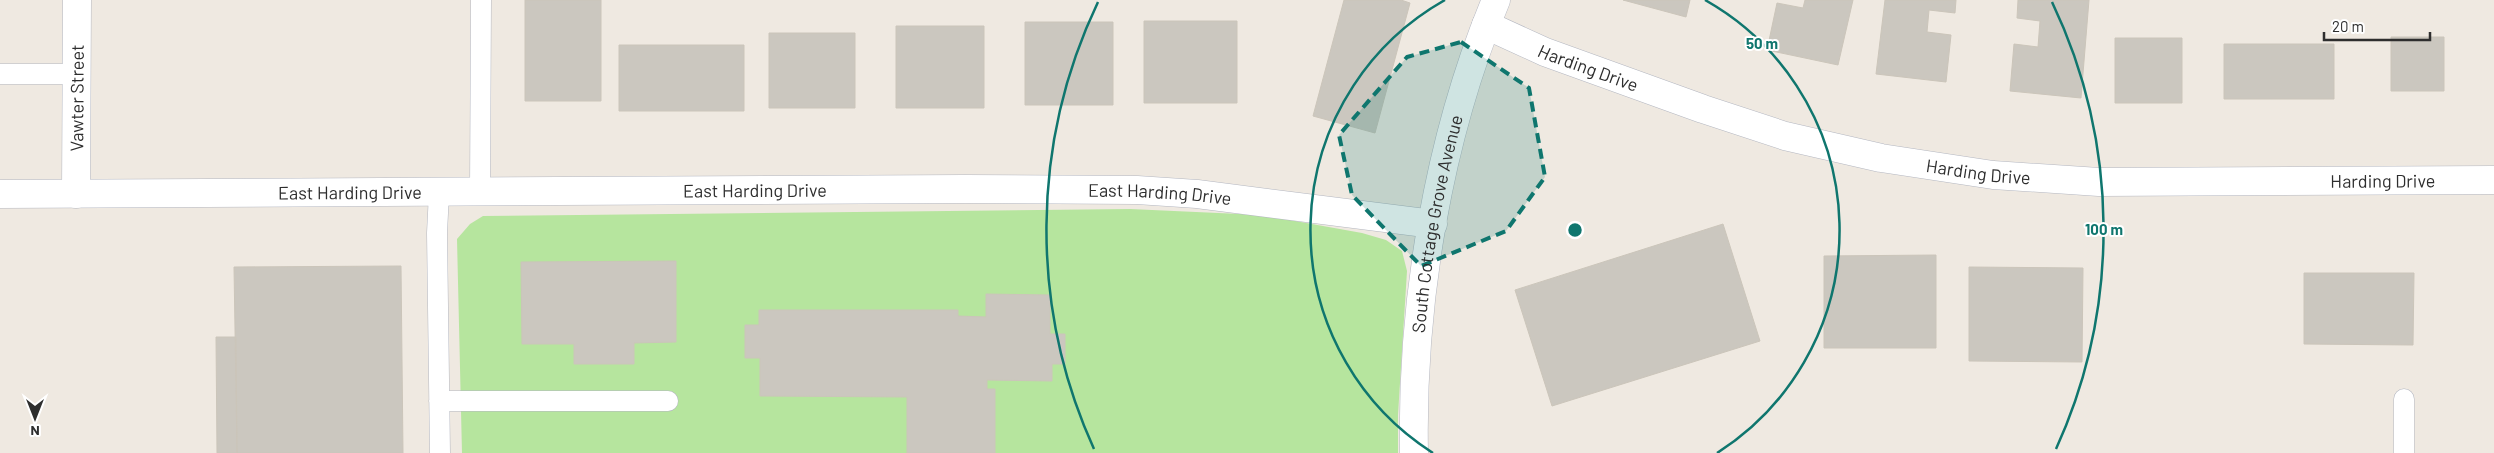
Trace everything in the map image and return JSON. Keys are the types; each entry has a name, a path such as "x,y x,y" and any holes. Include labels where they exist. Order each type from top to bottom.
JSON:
{"street":[{"name":"Vawter Street","path":"76,0 78,74 76,194"},
{"name":"South Cottage Grove Avenue","path":"1414,453 1418,322 1432,224 1456,116 1496,0"},
{"name":"Harding Drive","path":"1486,26 1545,52 1694,106 1785,136 1881,158 1993,174 2099,182 2494,180"},
{"name":"East Harding Drive","path":"76,194 966,189 1137,190 1197,194 1432,224"},
{"path":"0,194 76,194"}],"lane":[{"path":"480,193 481,0"},
{"path":"0,74 78,74"},
{"path":"439,193 437,233 440,453"},
{"path":"2404,399 2404,453"},
{"path":"439,400 668,400"}],"highlighted area":[{"path":"1461,42 1529,88 1545,177 1506,231 1421,266 1352,195 1339,135 1407,57"}],"green space":[{"path":"1130,209 1262,215 1362,233 1386,240 1402,251 1407,271 1398,415 1398,453 462,453 457,239 470,224 483,216"}],"building":[{"path":"525,0 601,0 601,101 525,101"},
{"path":"1344,0 1401,0 1410,3 1375,133 1313,116"},
{"path":"1623,0 1690,0 1686,17"},
{"path":"1805,0 1853,0 1838,65 1767,50 1777,3 1803,8"},
{"path":"1885,0 1956,0 1955,13 1929,10 1927,32 1951,35 1946,82 1876,74"},
{"path":"2018,0 2089,0 2081,98 2010,91 2014,44 2038,47 2040,21 2017,18"},
{"path":"1144,21 1237,21 1237,103 1144,103"},
{"path":"1025,22 1113,22 1113,105 1025,105"},
{"path":"896,26 984,26 984,108 896,108"},
{"path":"769,33 855,33 855,108 769,108"},
{"path":"2391,37 2444,37 2444,91 2391,91"},
{"path":"2115,38 2182,38 2182,103 2115,103"},
{"path":"2224,44 2334,44 2334,99 2224,99"},
{"path":"619,45 744,45 744,111 619,111"},
{"path":"1723,224 1760,341 1552,406 1515,290"},
{"path":"1936,255 1936,348 1824,348 1824,256"},
{"path":"676,261 676,342 634,343 634,364 574,364 574,344 522,344 521,262"},
{"path":"401,266 403,453 237,453 234,267"},
{"path":"1969,267 2083,268 2082,362 1969,361"},
{"path":"2304,273 2414,273 2413,345 2304,344"},
{"path":"986,294 1050,295 1050,334 1065,334 1065,364 1052,364 1052,381 987,380 987,389 995,389 995,453 907,453 907,397 760,396 760,358 745,358 745,325 759,325 759,310 958,310 958,316 986,317"},
{"path":"216,337 236,337 237,453 217,453"}]}
